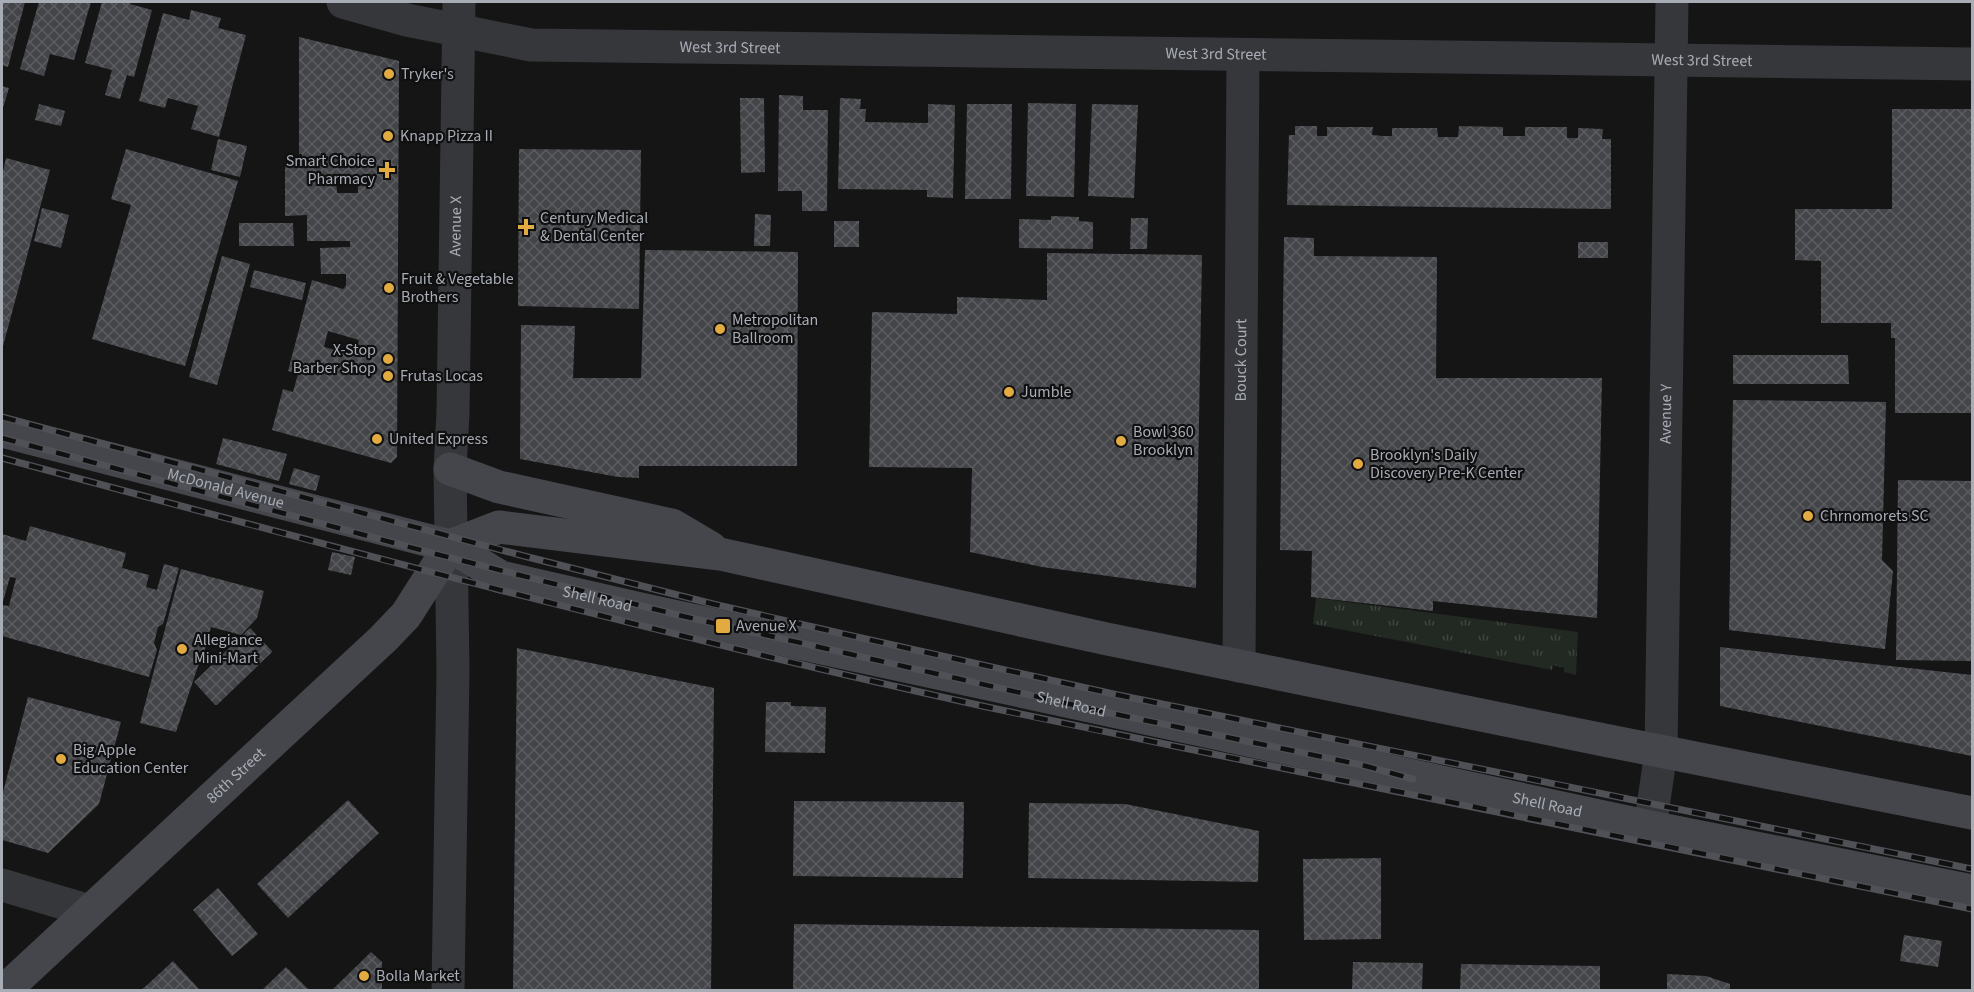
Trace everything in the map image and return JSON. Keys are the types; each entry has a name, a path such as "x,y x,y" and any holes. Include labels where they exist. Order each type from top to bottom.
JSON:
{"main road":[{"name":"McDonald Avenue","path":"2,430 450,546"},
{"path":"450,469 499,487 672,525 720,554"},
{"path":"450,546 499,527 720,554 1239,666 1972,813"},
{"name":"Shell Road","path":"450,546 501,576 758,634 1650,827 1972,891"},
{"name":"86th Street","path":"5,990 383,639 406,615 450,546"}],"street":[{"name":"West 3rd Street","path":"343,2 407,20 459,16 531,45 1972,64"},
{"name":"Avenue Y","path":"1650,827 1661,752 1672,2"},
{"name":"Avenue X","path":"448,990 453,670 450,469 453,413 459,16"},
{"name":"Bouck Court","path":"1239,666 1243,56"},
{"path":"2,885 90,911"}],"green space":[{"path":"1316,598 1578,632 1576,675 1564,672 1564,668 1553,665 1552,670 1313,624"}],"building":[{"path":"2,2 25,2 8,67 2,65"},
{"path":"39,2 91,2 74,60 50,54 44,76 20,69"},
{"path":"102,2 130,2 130,4 152,10 134,77 127,75 120,99 105,95 112,70 85,63"},
{"path":"191,10 221,18 218,28 246,35 219,137 191,129 198,106 168,98 165,108 139,101 163,13 189,20"},
{"path":"299,37 399,61 397,457 391,463 272,430 283,389 293,392 298,374 288,371 312,280 343,289 346,286 346,274 321,274 320,248 350,247 350,241 307,241 307,215 285,216 285,162 302,162 302,154 299,154","holes":["336,178 358,178 358,193 337,193","328,331 359,340 354,355 324,347"]},
{"path":"2,86 9,88 2,111"},
{"path":"779,95 803,96 803,110 828,110 827,211 802,211 802,191 778,191"},
{"path":"740,98 764,98 765,172 741,173"},
{"path":"840,98 861,99 860,109 866,109 865,122 928,123 928,104 955,105 953,198 927,197 927,190 838,189"},
{"path":"1028,103 1076,104 1074,197 1026,196"},
{"path":"39,104 65,111 61,126 35,120"},
{"path":"967,104 1012,104 1011,199 965,199"},
{"path":"1092,104 1138,105 1134,198 1088,196"},
{"path":"1892,109 1972,109 1972,413 1895,413 1895,338 1891,338 1891,323 1821,323 1821,261 1795,260 1795,209 1892,209"},
{"path":"1295,126 1317,126 1317,136 1327,136 1327,127 1373,127 1372,135 1383,136 1392,136 1392,128 1437,128 1438,137 1458,137 1459,126 1503,127 1503,136 1525,136 1525,127 1567,127 1567,138 1578,138 1578,128 1603,129 1602,139 1611,139 1611,209 1287,205 1289,135 1295,135"},
{"path":"218,139 247,146 240,177 211,170"},
{"path":"126,149 238,181 185,366 92,339 131,205 111,199"},
{"path":"519,149 641,150 639,309 518,306"},
{"path":"6,158 50,170 2,350 2,176"},
{"path":"42,208 69,215 61,248 34,241"},
{"path":"755,214 771,215 770,246 754,246"},
{"path":"1051,216 1079,217 1079,221 1093,222 1093,249 1019,248 1019,219 1051,220"},
{"path":"1131,218 1148,218 1147,249 1130,249"},
{"path":"834,221 859,221 859,247 834,247"},
{"path":"239,223 293,223 294,246 239,246"},
{"path":"1284,237 1314,238 1314,256 1437,257 1436,378 1602,378 1597,618 1433,601 1433,611 1311,597 1312,551 1280,550"},
{"path":"1578,242 1608,242 1608,258 1578,258"},
{"name":"Metropolitan Ballroom","path":"645,250 798,252 797,466 639,466 639,478 618,477 520,459 521,325 575,326 573,378 641,378"},
{"path":"1047,253 1202,255 1196,588 1042,567 970,552 972,468 869,467 872,312 957,314 957,297 1047,300"},
{"path":"222,256 250,264 217,385 189,377"},
{"path":"254,270 306,283 302,300 250,287"},
{"path":"1733,355 1848,355 1849,384 1733,384"},
{"path":"1733,400 1886,402 1882,560 1893,571 1885,649 1729,630"},
{"path":"223,438 287,454 279,481 216,464"},
{"path":"294,468 320,476 316,491 289,484"},
{"path":"1898,480 1972,481 1972,661 1896,660"},
{"path":"30,526 126,553 122,568 149,575 146,587 157,590 164,564 179,568 163,624 158,627 154,643 157,650 149,677 2,636 2,605 2,534 26,541","holes":["10,577 16,578 9,606 2,605"]},
{"path":"332,552 355,557 351,575 328,570"},
{"name":"Allegiance Mini-Mart","path":"181,569 264,591 257,618 241,635 211,627 201,664 199,663 176,732 140,723"},
{"path":"250,628 272,651 215,705 194,682"},
{"path":"1720,647 1972,675 1972,756 1720,706"},
{"path":"517,648 714,688 711,990 513,990"},
{"name":"Big Apple Education Center","path":"28,697 121,722 99,804 48,853 2,840 2,796"},
{"path":"766,702 791,702 791,706 826,707 825,753 765,752"},
{"path":"348,800 379,833 288,918 257,884"},
{"path":"794,801 964,802 963,878 793,876"},
{"path":"1029,803 1125,804 1259,831 1258,882 1028,878"},
{"path":"1381,858 1381,939 1304,940 1303,859"},
{"path":"218,888 258,934 232,956 193,910"},
{"path":"794,924 1259,930 1259,990 793,990"},
{"path":"1904,935 1942,941 1938,967 1900,961"},
{"name":"Bolla Market","path":"371,952 382,962 382,990 332,990"},
{"path":"173,961 200,990 141,990 147,985"},
{"path":"1353,962 1423,963 1422,990 1352,990"},
{"path":"1461,964 1600,966 1600,990 1460,990"},
{"path":"286,967 309,990 262,990"},
{"path":"1667,974 1706,976 1730,984 1730,990 1667,990"}],"railway":[{"path":"2,417 524,556 713,604 848,635 1118,695 1972,869"},
{"path":"2,438 428,552 678,615 1105,712 1362,765 1413,779"},
{"path":"2,458 493,588 863,679 987,707 1972,909"}],"place":[{"name":"Tryker's","path":"389,74"},
{"name":"Knapp Pizza II","path":"388,136"},
{"name":"Smart Choice Pharmacy","path":"387,170"},
{"name":"Century Medical & Dental Center","path":"526,227"},
{"name":"Fruit & Vegetable Brothers","path":"389,288"},
{"name":"Metropolitan Ballroom","path":"720,329"},
{"name":"X-Stop Barber Shop","path":"388,359"},
{"name":"Frutas Locas","path":"388,376"},
{"name":"Jumble","path":"1009,392"},
{"name":"United Express","path":"377,439"},
{"name":"Bowl 360 Brooklyn","path":"1121,441"},
{"name":"Brooklyn's Daily Discovery Pre-K Center","path":"1358,464"},
{"name":"Chrnomorets SC","path":"1808,516"},
{"name":"Avenue X","path":"723,626"},
{"name":"Allegiance Mini-Mart","path":"182,649"},
{"name":"Big Apple Education Center","path":"61,759"},
{"name":"Bolla Market","path":"364,976"}]}
